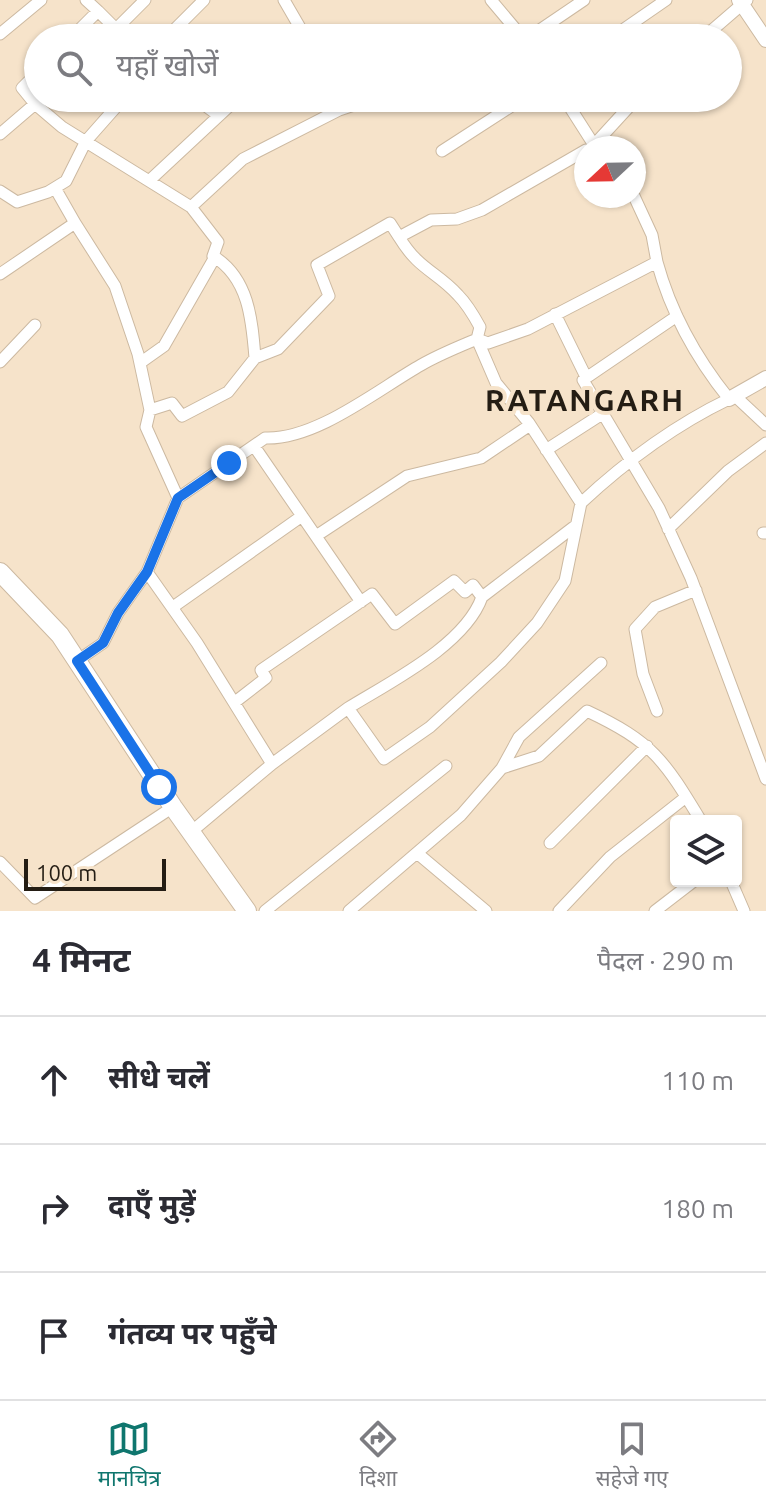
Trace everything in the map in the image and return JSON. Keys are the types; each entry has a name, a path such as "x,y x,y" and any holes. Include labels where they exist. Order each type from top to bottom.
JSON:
{"main road":[{"path":"0,572 60,635 173,807 247,911"}],"street":[{"path":"0,34 41,0"},
{"path":"86,0 110,24"},
{"path":"127,24 145,0"},
{"path":"180,24 204,0"},
{"path":"284,0 296,24"},
{"path":"491,0 513,24"},
{"path":"547,24 583,0"},
{"path":"631,24 666,0"},
{"path":"718,24 742,1 766,40"},
{"path":"85,24 98,11"},
{"path":"0,134 26,112"},
{"path":"46,112 191,207 218,242 215,257 164,346 140,363"},
{"path":"0,191 17,202 66,181 86,141 112,112"},
{"path":"214,112 218,115"},
{"path":"150,180 222,112"},
{"path":"191,207 243,159 335,112"},
{"path":"442,151 502,112"},
{"path":"572,112 585,136"},
{"path":"602,136 624,112"},
{"path":"399,237 431,220 457,219 482,210 574,158"},
{"path":"55,188 115,286 140,363 150,410 146,427 178,498"},
{"path":"640,208 652,235 657,262 677,316 703,367 732,398 766,425"},
{"path":"0,274 75,223"},
{"path":"150,410 172,403 182,416 228,392 255,358 278,349 329,296 317,265 390,223 412,259 457,293 480,327 477,339 496,383 530,425 581,503"},
{"path":"215,257 237,278 250,310 255,358"},
{"path":"77,661 103,643 118,613 147,572 178,498 265,438 282,439 345,411 422,364 477,339 488,343 528,329 657,262"},
{"path":"555,314 586,377"},
{"path":"677,316 583,380 668,529 696,590 766,779"},
{"path":"0,362 35,325"},
{"path":"348,708 384,759 430,727 501,662 537,623 565,581 581,503 629,458 697,415 766,378"},
{"path":"546,450 602,414"},
{"path":"316,536 407,476 481,458 530,425"},
{"path":"668,529 728,471 766,443"},
{"path":"254,446 361,602"},
{"path":"173,607 302,516"},
{"path":"191,832 272,764 348,708 422,662 476,614 482,597 575,526"},
{"path":"147,572 235,702 272,764"},
{"path":"235,702 266,678 261,670 372,594 395,624 454,581 465,592 473,585 482,597"},
{"path":"657,711 643,674 635,629 655,607 696,590"},
{"path":"349,911 461,815 502,768 519,737 601,663"},
{"path":"502,768 539,756 587,711 628,730 665,762 697,815"},
{"path":"550,843 647,746"},
{"path":"265,911 446,766"},
{"path":"559,911 610,857 686,797"},
{"path":"0,862 35,898 173,807"},
{"path":"417,853 486,911"},
{"path":"655,911 686,887"},
{"path":"734,887 744,911"}],"district":[{"name":"RATANGARH","path":"585,400"}],"route":[{"path":"159,787 77,661 103,643 118,613 147,572 178,498 229,463"}]}
